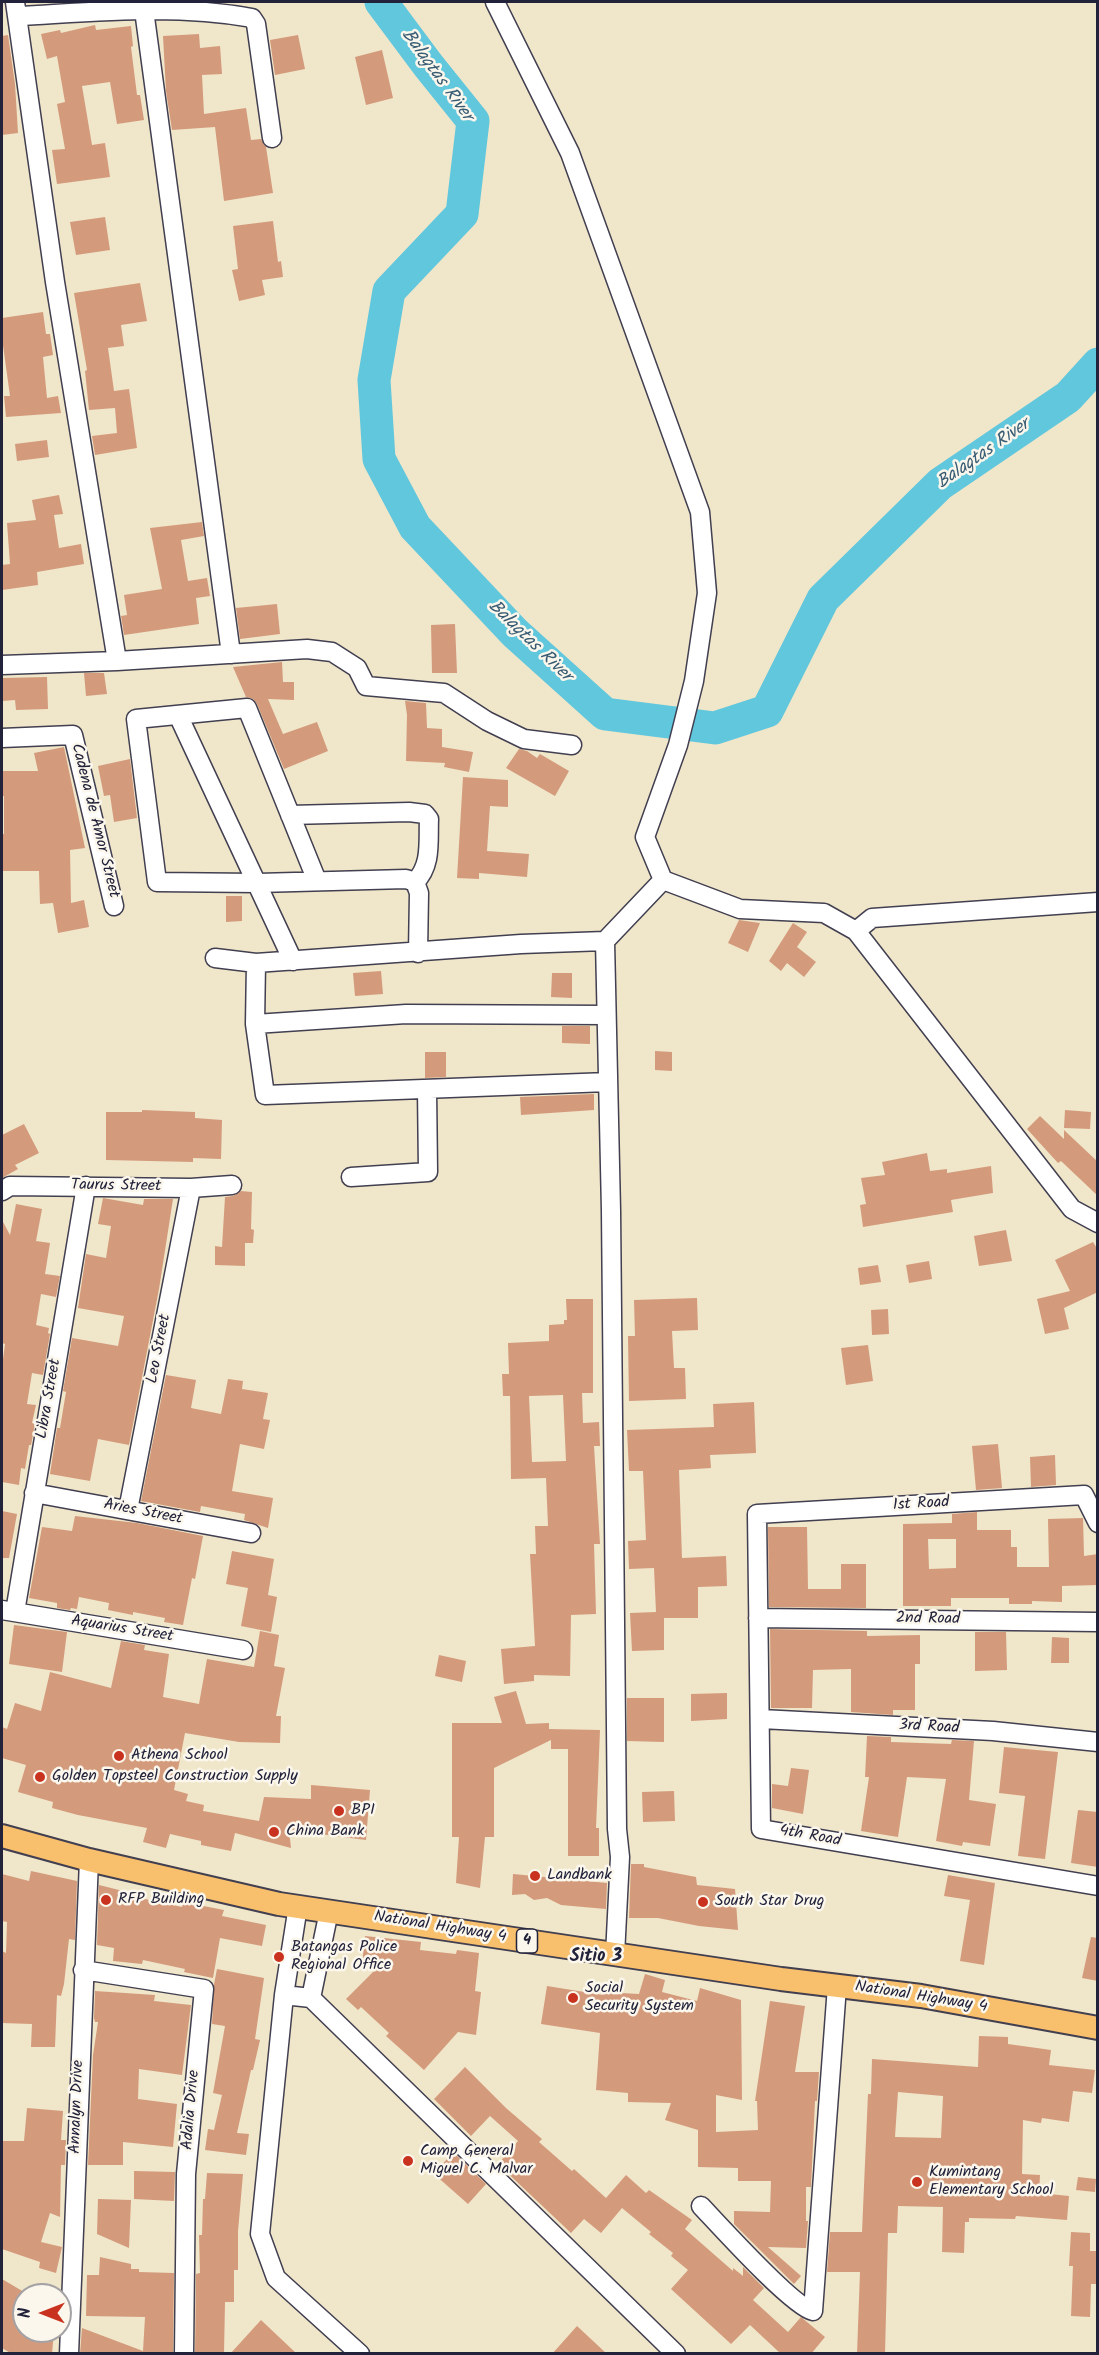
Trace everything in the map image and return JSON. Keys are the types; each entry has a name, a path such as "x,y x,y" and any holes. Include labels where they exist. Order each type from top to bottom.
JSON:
{"main road":[{"name":"National Highway 4","path":"2,1836 88,1860 236,1895 298,1906 615,1955 921,1996 1098,2028"}],"street":[{"path":"495,2 570,153 700,512 707,593 694,681 678,745 645,837 663,880 740,909 824,913 856,931 1072,1209 1098,1223"},
{"path":"117,661 55,282 17,9 183,11 252,18 256,24 272,138"},
{"path":"144,10 231,654"},
{"path":"2,665 117,661 307,649 332,652 357,668 366,686 444,693 487,721 525,739 572,745"},
{"path":"317,881 247,708 136,719 157,882 258,883 406,879 415,882"},
{"path":"178,715 293,961"},
{"name":"Cadena de Amor Street","path":"2,738 73,735 114,906"},
{"path":"290,815 409,812 425,814 429,819 427,865 415,882"},
{"path":"615,1955 620,1857 617,1829 612,1235 605,941 663,880"},
{"path":"415,882 419,893 418,953"},
{"path":"856,931 872,918 1098,902"},
{"path":"215,958 256,963 521,944 605,941"},
{"path":"256,963 255,1024 265,1095 608,1082"},
{"path":"255,1024 406,1014 606,1015"},
{"path":"351,1177 428,1172 427,1089"},
{"name":"Taurus Street","path":"2,1191 10,1186 191,1188 232,1185"},
{"name":"Libra Street","path":"8,1611 34,1493 86,1186"},
{"name":"Leo Street","path":"128,1510 191,1188"},
{"name":"Aries Street","path":"34,1493 251,1533"},
{"name":"1st Road","path":"757,1514 1084,1496 1098,1523"},
{"name":"4th Road","path":"757,1514 761,1829 1098,1886"},
{"name":"Aquarius Street","path":"8,1611 243,1650"},
{"name":"2nd Road","path":"758,1618 1098,1622"},
{"name":"3rd Road","path":"761,1719 993,1731 1098,1742"},
{"name":"Annalyn Drive","path":"69,2354 88,1860"},
{"path":"298,1906 284,1995 260,2234 276,2278 360,2354"},
{"path":"311,1998 329,1911"},
{"name":"Adalia Drive","path":"83,1970 204,1989 186,2174 184,2354"},
{"path":"701,2206 765,2272 800,2303 813,2311 837,1986"},
{"path":"284,1995 311,1998 676,2354"}],"building":[{"path":"95,25 96,30 131,26 133,46 131,47 137,95 140,95 144,120 117,124 110,82 82,86 92,145 105,143 110,177 57,184 52,150 65,149 57,104 65,102 57,56 47,59 41,34 60,30 61,33"},
{"path":"199,34 200,48 220,46 222,74 202,75 204,114 246,108 251,140 261,139 266,147 273,193 224,201 215,127 172,130 166,91 163,36"},
{"path":"8,35 15,84 18,133 2,135 2,36"},
{"path":"298,35 305,69 275,75 270,40"},
{"path":"382,50 393,98 366,105 355,57"},
{"path":"105,217 110,250 76,255 70,222"},
{"path":"273,221 278,262 281,261 283,277 262,280 265,295 239,301 232,270 238,269 233,226"},
{"path":"140,283 147,321 121,325 124,346 108,348 114,391 129,389 137,448 95,455 92,436 117,433 115,408 89,410 85,371 87,370 74,293"},
{"path":"43,312 46,334 50,334 53,355 43,357 47,398 58,396 61,413 6,417 4,396 10,396 2,338 2,318"},
{"path":"47,440 49,457 17,461 15,444"},
{"path":"59,495 63,514 54,515 59,548 81,544 84,564 37,572 38,585 2,590 2,565 10,564 7,523 36,520 32,500"},
{"path":"202,522 204,536 181,540 188,581 207,578 210,596 196,598 199,624 124,635 121,616 127,615 124,595 162,589 150,528"},
{"path":"277,604 280,634 240,639 236,608"},
{"path":"455,624 457,673 432,673 431,625"},
{"path":"282,662 283,682 294,682 294,700 268,699 283,734 317,722 328,751 284,769 257,704 253,699 246,697 233,667"},
{"path":"84,673 104,673 107,694 86,696"},
{"path":"47,677 48,709 16,710 15,700 2,701 2,678"},
{"path":"405,701 426,703 427,728 442,729 442,747 473,752 469,772 444,767 445,763 406,761"},
{"path":"64,747 85,848 70,850 71,903 84,900 89,927 58,933 53,903 40,904 39,871 2,871 4,796 2,796 2,771 38,771 34,753"},
{"path":"519,749 537,758 540,754 569,771 555,796 506,768"},
{"path":"130,759 137,818 114,822 110,795 104,796 98,766"},
{"path":"463,777 508,780 508,807 490,806 487,851 529,854 527,877 479,873 479,879 457,878"},
{"path":"226,896 242,896 242,921 226,922"},
{"path":"739,920 760,923 748,952 728,943"},
{"path":"793,923 807,932 797,947 816,962 804,977 787,963 781,971 769,961"},
{"path":"381,971 383,994 355,996 353,973"},
{"path":"552,973 572,973 572,998 551,997"},
{"path":"562,1026 590,1026 590,1044 562,1043"},
{"path":"655,1051 672,1052 672,1071 655,1070"},
{"path":"425,1052 446,1052 446,1077 425,1078"},
{"path":"594,1094 594,1110 521,1115 520,1097"},
{"path":"142,1110 195,1112 195,1118 222,1120 221,1159 193,1158 193,1162 106,1160 106,1112 142,1112"},
{"path":"1065,1110 1091,1112 1090,1129 1064,1128"},
{"path":"1040,1116 1064,1139 1064,1130 1098,1162 1098,1196 1061,1161 1058,1163 1027,1129"},
{"path":"24,1124 39,1153 15,1165 18,1169 2,1178 2,1135"},
{"path":"927,1153 930,1171 947,1169 947,1173 991,1166 993,1193 951,1200 953,1212 863,1227 860,1205 866,1204 861,1178 885,1175 882,1162"},
{"path":"241,1191 252,1192 253,1243 245,1243 245,1266 215,1265 215,1246 222,1247 225,1197 233,1196"},
{"path":"103,1198 143,1205 144,1199 173,1199 159,1289 129,1445 98,1439 90,1481 50,1474 57,1428 60,1428 66,1392 63,1391 72,1338 118,1346 124,1316 78,1308 86,1254 106,1258 111,1226 98,1224"},
{"path":"16,1204 42,1209 36,1241 50,1243 45,1274 60,1276 56,1297 41,1294 36,1325 49,1328 48,1333 50,1334 43,1375 32,1373 27,1404 36,1405 32,1423 35,1424 25,1469 21,1468 19,1485 2,1482 2,1367 5,1344 2,1343 2,1220 10,1235"},
{"path":"1006,1230 1012,1261 979,1266 974,1236"},
{"path":"1093,1242 1098,1250 1098,1292 1064,1308 1069,1329 1045,1334 1037,1299 1070,1291 1055,1260"},
{"path":"929,1261 932,1279 909,1283 906,1265"},
{"path":"878,1265 881,1282 860,1285 858,1268"},
{"path":"697,1298 698,1330 672,1331 674,1368 685,1368 686,1399 629,1401 628,1336 635,1336 634,1300"},
{"path":"566,1299 593,1299 593,1393 582,1393 583,1423 599,1422 600,1446 594,1446 600,1544 594,1544 596,1614 571,1615 570,1676 534,1675 534,1681 504,1684 501,1649 535,1646 530,1554 536,1554 535,1526 548,1526 546,1478 511,1479 510,1396 503,1396 502,1374 509,1374 508,1343 549,1341 549,1325 564,1324 564,1320 567,1320","holes":["563,1395 566,1461 532,1462 529,1396"]},
{"path":"888,1309 889,1334 872,1335 871,1310"},
{"path":"868,1345 873,1381 846,1385 841,1348"},
{"path":"166,1375 196,1380 191,1408 221,1414 228,1379 243,1381 242,1389 268,1393 263,1419 270,1420 264,1449 240,1444 232,1491 273,1498 268,1528 244,1520 245,1514 201,1506 200,1512 141,1501"},
{"path":"754,1402 756,1453 710,1455 711,1468 679,1470 682,1558 726,1556 727,1586 698,1587 698,1618 664,1618 664,1650 632,1651 630,1613 656,1612 654,1568 629,1569 628,1541 646,1540 643,1471 629,1471 627,1430 714,1427 713,1404"},
{"path":"998,1444 1002,1488 976,1490 972,1446"},
{"path":"1055,1455 1056,1485 1031,1487 1030,1457"},
{"path":"2,1511 17,1514 9,1558 2,1558"},
{"path":"977,1512 977,1530 1011,1530 1011,1547 1017,1547 1017,1567 1049,1567 1048,1519 1083,1518 1084,1556 1098,1554 1098,1585 1062,1586 1062,1602 1032,1601 1032,1604 1009,1604 1009,1598 951,1598 951,1606 903,1606 903,1524 952,1523 952,1514","holes":["928,1539 956,1539 956,1568 929,1569"]},
{"path":"75,1516 137,1523 203,1536 183,1625 164,1622 165,1618 108,1610 109,1603 79,1597 77,1609 71,1608 70,1610 57,1608 57,1603 29,1598 42,1527 72,1531"},
{"path":"768,1527 807,1527 808,1589 841,1589 841,1564 866,1564 866,1608 769,1607"},
{"path":"232,1551 274,1559 268,1595 277,1597 271,1632 241,1626 248,1588 226,1584"},
{"path":"14,1625 67,1632 62,1672 9,1664"},
{"path":"770,1629 867,1631 867,1636 920,1635 920,1664 915,1664 915,1710 893,1710 893,1715 851,1712 851,1669 813,1670 812,1708 771,1708"},
{"path":"260,1631 279,1635 274,1666 285,1668 276,1716 281,1716 280,1743 239,1742 185,1733 174,1790 188,1794 186,1801 204,1805 203,1811 259,1821 264,1797 311,1799 311,1785 370,1790 366,1840 289,1830 291,1848 235,1833 231,1851 201,1845 201,1841 170,1834 166,1848 143,1842 147,1828 52,1808 53,1802 18,1792 26,1765 2,1758 2,1727 7,1729 15,1703 41,1711 50,1672 111,1688 121,1641 145,1645 144,1650 169,1654 163,1697 199,1704 207,1659 254,1667"},
{"path":"975,1632 1006,1632 1007,1670 975,1671"},
{"path":"1052,1637 1069,1638 1069,1663 1051,1663"},
{"path":"439,1655 466,1661 462,1682 435,1676"},
{"path":"516,1691 526,1724 549,1723 549,1729 600,1730 596,1828 599,1828 599,1856 568,1856 568,1749 551,1749 551,1740 494,1768 494,1837 485,1837 480,1888 456,1883 459,1837 452,1837 452,1723 502,1723 494,1697"},
{"path":"727,1693 727,1719 691,1721 691,1694"},
{"path":"627,1698 664,1698 664,1742 627,1741"},
{"path":"867,1736 891,1737 891,1742 951,1744 952,1740 974,1741 969,1800 996,1804 990,1846 963,1842 962,1846 936,1841 946,1779 907,1777 898,1837 861,1831 869,1777 865,1777"},
{"path":"1004,1747 1058,1752 1045,1859 1018,1856 1025,1796 999,1793"},
{"path":"791,1768 809,1770 803,1814 772,1808 772,1784 788,1786"},
{"path":"674,1791 675,1821 643,1822 642,1792"},
{"path":"1078,1810 1098,1812 1098,1867 1071,1863"},
{"path":"631,1864 644,1864 644,1867 696,1877 697,1885 735,1889 738,1930 699,1926 658,1918 629,1918"},
{"path":"31,1871 77,1881 75,1940 69,1939 64,1984 61,1996 57,1995 55,2047 31,2047 32,2024 2,2023 2,1951 6,1953 7,1922 2,1921 2,1874 29,1881"},
{"path":"513,1874 607,1883 606,1909 561,1905 547,1898 534,1900 525,1894 512,1895"},
{"path":"948,1875 995,1883 984,1965 960,1961 970,1900 944,1896"},
{"path":"99,1885 123,1891 122,1894 182,1907 183,1902 224,1910 222,1916 266,1925 262,1946 220,1938 213,1978 143,1960 142,1964 113,1961 114,1948 97,1945"},
{"path":"365,1936 421,1942 420,1950 456,1954 457,1950 479,1953 475,1991 481,1992 476,2035 458,2032 424,2070 386,2036 389,2033 361,2007 358,2010 346,1999 378,1967 362,1965"},
{"path":"1091,1937 1098,1938 1098,1981 1082,1978"},
{"path":"217,1969 264,1978 255,2039 260,2040 237,2133 249,2134 246,2155 205,2150 208,2129 214,2130 222,2095 213,2093 225,2026 212,2024"},
{"path":"645,1974 665,1980 662,1992 697,2001 700,1988 741,2000 742,2100 716,2095 716,2132 758,2130 757,2101 755,2101 770,2001 805,2006 795,2072 819,2072 817,2101 815,2101 811,2187 806,2187 806,2221 808,2221 806,2248 768,2247 801,2276 794,2284 734,2224 734,2211 770,2212 771,2181 738,2181 738,2168 698,2167 698,2130 665,2120 671,2103 628,2102 628,2093 596,2090 600,2033 541,2024 547,1986 603,1995 603,1992 639,1994"},
{"path":"95,1991 155,1995 154,2001 191,2005 182,2075 139,2069 138,2099 177,2104 173,2147 123,2142 123,2165 88,2165 93,2055 98,2022 95,2022 94,2018"},
{"path":"979,2036 1008,2037 1008,2044 1051,2050 1049,2065 1095,2070 1092,2093 1073,2091 1069,2122 1042,2118 1041,2123 1023,2120 1022,2174 1040,2175 1039,2193 1069,2196 1067,2220 1016,2216 1015,2219 969,2218 969,2222 965,2222 964,2253 942,2252 943,2207 898,2206 897,2233 888,2233 885,2354 857,2354 860,2272 827,2272 830,2232 862,2232 868,2094 871,2094 872,2059 978,2067","holes":["898,2092 943,2096 941,2138 895,2137"]},
{"path":"465,2067 506,2108 542,2139 539,2142 606,2198 626,2175 646,2193 649,2190 692,2220 685,2229 733,2271 733,2268 743,2276 743,2267 764,2288 753,2300 788,2332 801,2317 825,2337 811,2354 781,2354 750,2325 731,2344 671,2289 688,2270 671,2256 673,2253 649,2234 651,2232 622,2208 601,2233 584,2219 571,2233 498,2164 518,2141 490,2116 471,2136 434,2099"},
{"path":"27,2108 63,2111 61,2140 66,2140 65,2165 61,2165 60,2217 50,2213 41,2242 62,2247 56,2273 39,2268 40,2262 2,2249 2,2141 24,2141"},
{"path":"453,2152 486,2184 468,2204 434,2174"},
{"path":"134,2171 175,2172 174,2201 134,2199"},
{"path":"207,2173 243,2174 238,2231 238,2270 234,2270 234,2302 225,2302 224,2354 195,2354 196,2274 200,2273 199,2235 202,2235 203,2199 205,2199"},
{"path":"1078,2177 1096,2179 1095,2192 1076,2190"},
{"path":"98,2199 131,2200 129,2248 97,2234"},
{"path":"1071,2232 1090,2233 1090,2251 1098,2251 1098,2284 1091,2284 1090,2317 1071,2316 1073,2266 1069,2266"},
{"path":"100,2257 131,2264 131,2269 139,2269 139,2272 174,2273 173,2354 80,2354 82,2328 143,2351 145,2317 86,2316 87,2275 99,2275"},
{"path":"2,2279 12,2285 12,2343 53,2343 52,2354 12,2354 2,2348"},
{"path":"261,2320 297,2354 230,2354"},
{"path":"577,2326 607,2354 552,2354"}],"waterway":[{"name":"Balagtas River","path":"381,2 473,121 462,214 389,291 374,380 379,459 415,527 515,633 605,714 715,728 767,711 823,599 940,484 1068,397 1098,364"}],"place":[{"name":"Athena School","path":"119,1756"},
{"name":"Golden Topsteel Construction Supply","path":"40,1777"},
{"name":"BPI","path":"339,1811"},
{"name":"China Bank","path":"274,1832"},
{"name":"Landbank","path":"535,1876"},
{"name":"RFP Building","path":"106,1900"},
{"name":"South Star Drug","path":"703,1902"},
{"name":"Batangas Police Regional Office","path":"279,1957"},
{"name":"Social Security System","path":"573,1998"},
{"name":"Camp General Miguel C. Malvar","path":"408,2161"},
{"name":"Kumintang Elementary School","path":"917,2182"}],"district":[{"name":"Sitio 3","path":"596,1958"}]}
